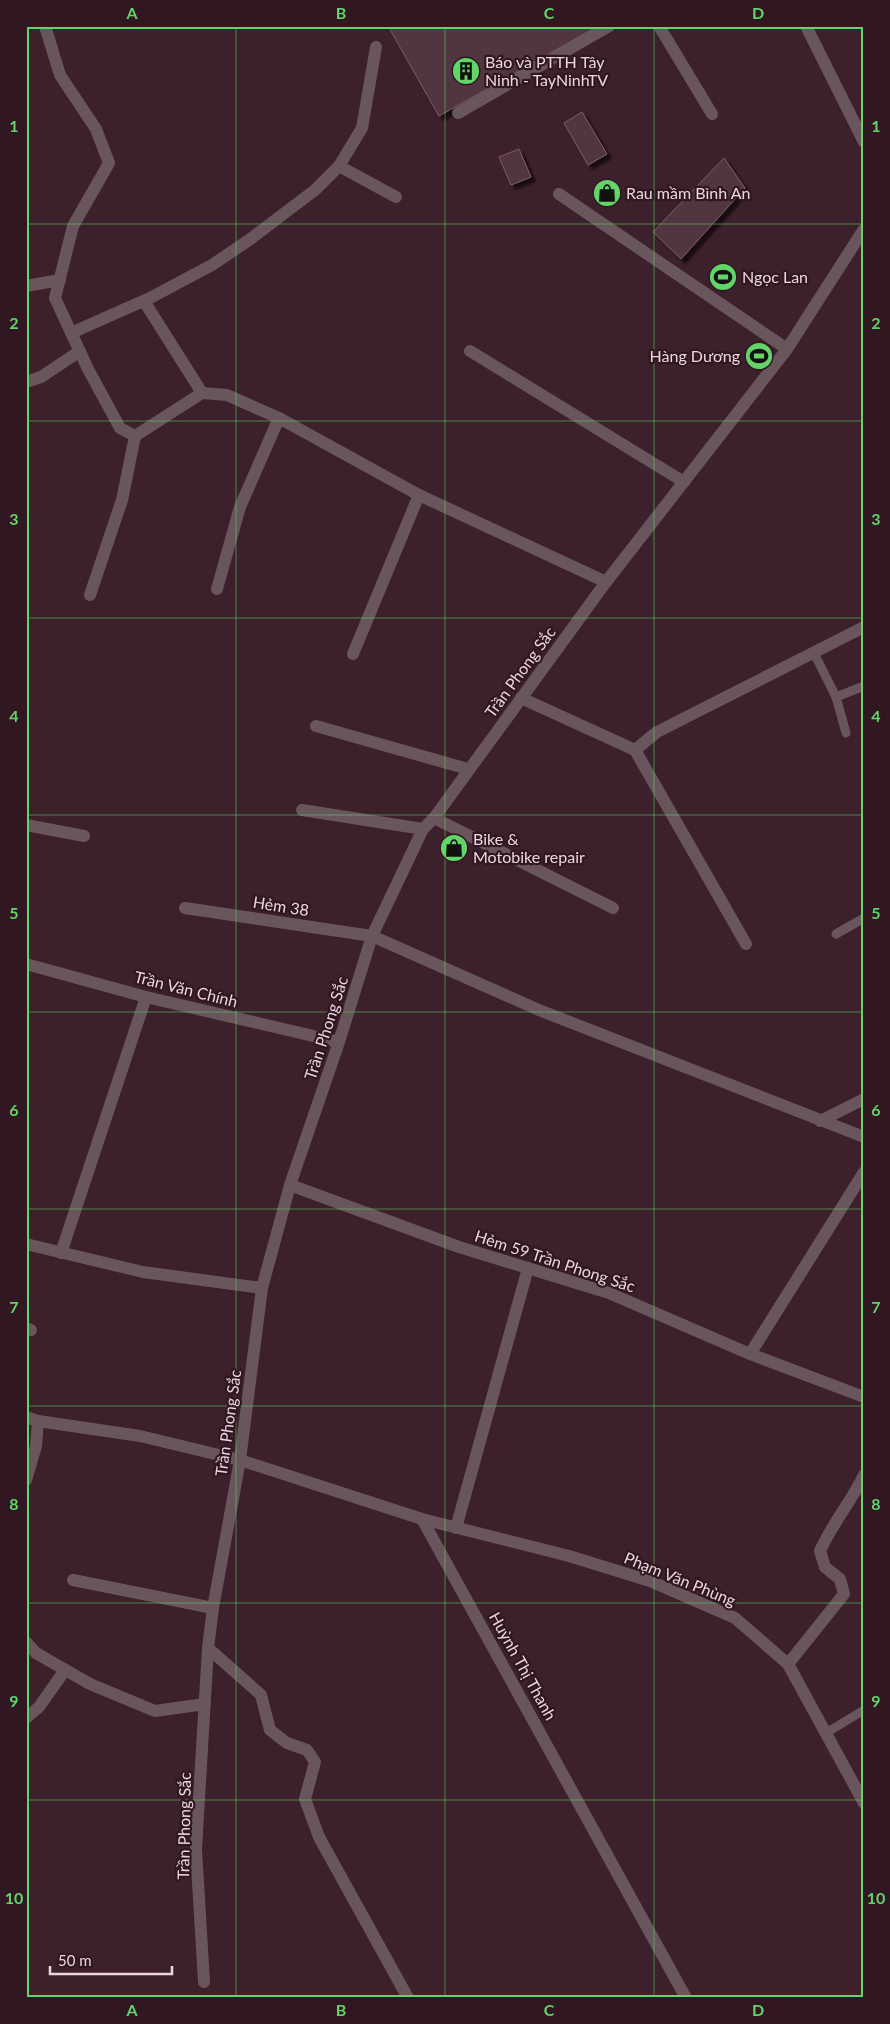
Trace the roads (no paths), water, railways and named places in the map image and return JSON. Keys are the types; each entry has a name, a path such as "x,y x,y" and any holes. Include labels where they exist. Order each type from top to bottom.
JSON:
{"street":[{"path":"44,26 60,75 96,129 109,163 72,226 55,298 120,428 135,436"},
{"path":"458,113 609,26"},
{"path":"660,26 712,114"},
{"path":"806,26 864,142"},
{"path":"72,333 144,301 212,265 249,240 315,190 339,166 362,128 376,47"},
{"path":"339,166 396,197"},
{"path":"559,194 787,349"},
{"name":"Trần Phong Sắc","path":"204,1982 196,1849 208,1648 213,1608 240,1460 262,1288 290,1185 339,1042 372,936 423,829 434,818 606,582 787,349 864,229"},
{"path":"26,286 60,280"},
{"path":"144,301 202,392"},
{"path":"26,382 41,377 80,351"},
{"path":"470,351 684,482"},
{"path":"90,595 122,500 135,436 202,392 227,395 279,418 419,495 606,582"},
{"path":"216,589 240,507 279,418"},
{"path":"353,654 419,495"},
{"path":"635,750 657,732 864,627"},
{"path":"521,698 635,750 746,944"},
{"path":"316,726 468,769"},
{"path":"302,810 423,829"},
{"path":"434,818 613,908"},
{"path":"26,825 84,836"},
{"name":"Hẻm 38","path":"185,908 372,936 540,1010 864,1138"},
{"name":"Trần Văn Chính","path":"26,964 146,997 339,1042"},
{"path":"61,1253 146,997"},
{"path":"820,1121 864,1099"},
{"path":"750,1354 864,1172"},
{"name":"Hẻm 59 Trần Phong Sắc","path":"290,1185 459,1247 608,1293 750,1354 864,1396"},
{"path":"26,1244 143,1272 262,1288"},
{"path":"456,1528 528,1268"},
{"path":"26,1480 36,1446 32,1419 140,1436 240,1460 422,1519"},
{"path":"788,1664 844,1594 840,1579 825,1567 820,1551 830,1529 856,1491 864,1475"},
{"name":"Phạm Văn Phùng","path":"422,1519 569,1556 650,1581 735,1618 788,1664 864,1803"},
{"name":"Huỳnh Thị Thanh","path":"422,1519 686,1998"},
{"path":"73,1580 213,1608"},
{"path":"26,1642 36,1653 90,1684 155,1711 205,1704"},
{"path":"208,1648 261,1696 270,1730 287,1743 307,1750 315,1762 305,1799 319,1837 408,1998"},
{"path":"26,1718 40,1707 65,1670"},
{"path":"395,1998 398,1981"}],"lane":[{"path":"814,653 836,697 846,733"},
{"path":"836,697 864,686"},
{"path":"836,934 864,918"},
{"path":"826,1734 864,1710"}],"place":[{"name":"Báo và PTTH Tây Ninh - TayNinhTV","path":"466,71"},
{"name":"Rau mầm Bình An","path":"607,193"},
{"name":"Ngọc Lan","path":"723,277"},
{"name":"Hàng Dương","path":"759,356"},
{"name":"Bike & Motobike repair","path":"454,848"}]}
